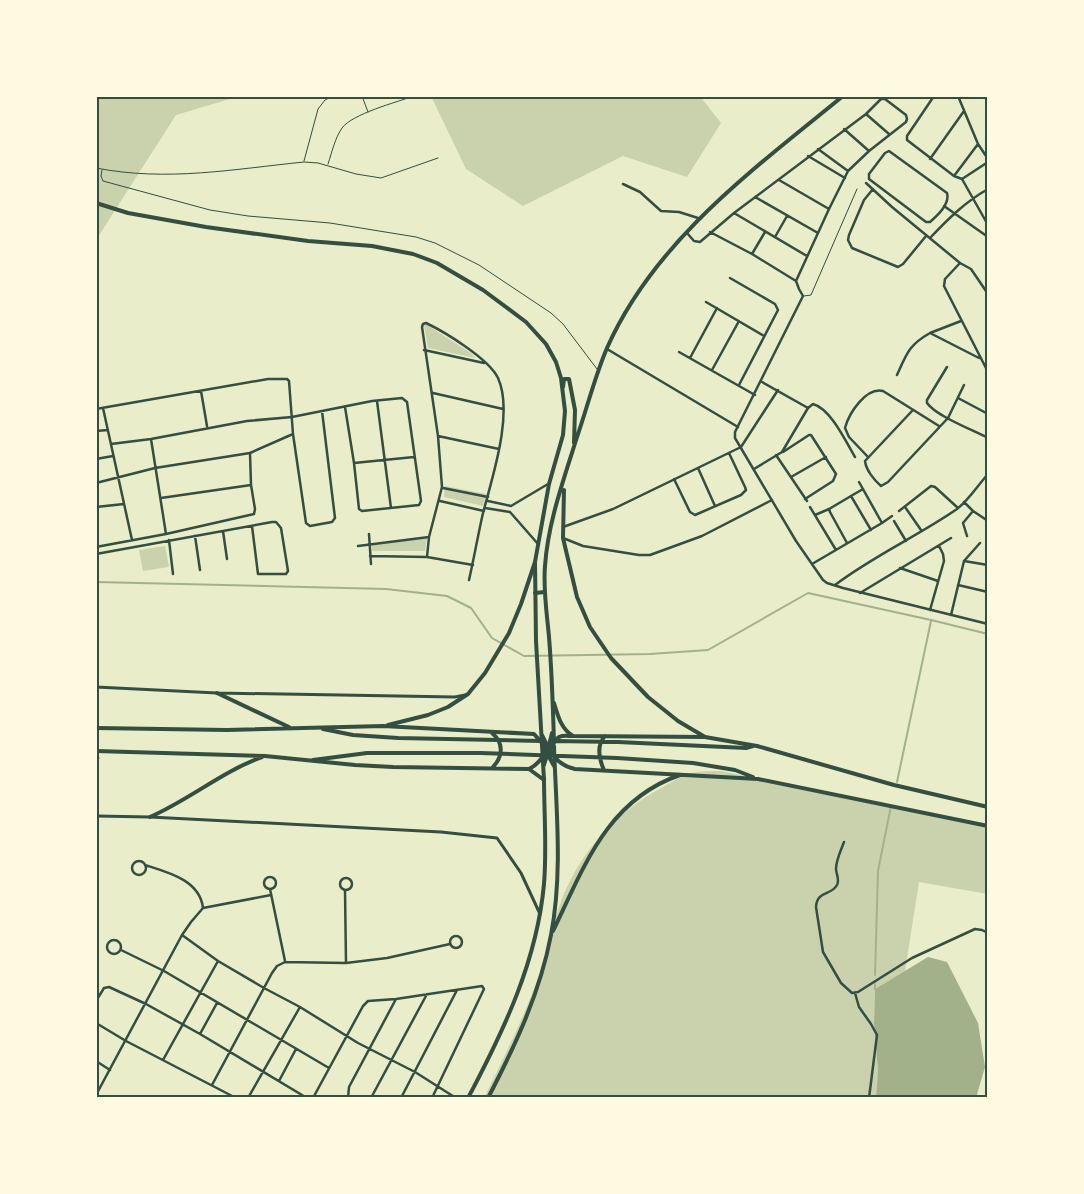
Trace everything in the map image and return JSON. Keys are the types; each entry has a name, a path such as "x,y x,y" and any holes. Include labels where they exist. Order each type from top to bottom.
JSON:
{"main road":[{"path":"488,1098 523,1027 541,978 552,935 558,868 555,759 545,568 548,542 573,452 599,371 607,349 642,287 666,254 686,231 698,218 768,157 843,96"},
{"path":"96,203 128,213 206,227 308,241 372,246 429,259 484,290 533,328 551,352 563,387"},
{"path":"544,780 537,667 534,592 535,562 549,484 563,435 564,379 569,379 575,410 573,452"},
{"path":"565,480 562,503 563,538 577,597 584,615 612,658 663,710 705,737"},
{"path":"383,726 434,713 448,707 468,694 485,673 517,615 535,562"},
{"path":"534,592 545,592"},
{"path":"216,693 291,728"},
{"path":"552,698 560,722 568,733 574,736"},
{"path":"540,723 542,735 555,768"},
{"path":"468,1098 495,1046 517,995 528,962 540,914 546,863 544,769 553,723"},
{"path":"96,728 227,730 383,726 534,734 555,759 565,767 758,779 988,826"},
{"path":"319,728 347,734 398,738 618,742 746,748 754,745"},
{"path":"492,733 498,738 501,747 500,757 493,768"},
{"path":"529,770 537,765 557,738 562,736 705,737 754,745 894,785 988,807"},
{"path":"604,770 599,750 600,743 605,736"},
{"path":"96,751 265,756 393,767 529,770 544,780"},
{"path":"309,760 361,753 481,753 617,758 693,763 735,770 758,779"},
{"path":"150,817 177,805 245,764 265,756"},
{"path":"552,935 584,865 597,842 613,821 642,795 660,783 682,774"}],"street":[{"path":"934,96 906,139 930,159 954,176 962,179 988,225"},
{"path":"958,96 978,144 988,161 962,179"},
{"path":"686,231 698,243 734,213 884,99 906,115 906,122 889,134 848,171 796,281"},
{"path":"930,159 964,111"},
{"path":"866,114 889,134"},
{"path":"844,130 869,151"},
{"path":"954,176 978,144"},
{"path":"818,149 848,171"},
{"path":"891,152 947,193 948,199 944,206 932,221 926,222 870,180 869,174 885,153 891,152"},
{"path":"808,156 845,178"},
{"path":"779,180 829,209"},
{"path":"866,183 892,208 970,269 988,294"},
{"path":"623,184 640,192 661,211 679,212 698,218"},
{"path":"873,189 864,200 848,240 852,248 898,267 955,212 972,198 988,189"},
{"path":"755,197 818,233"},
{"path":"944,206 988,237"},
{"path":"734,213 807,256"},
{"path":"775,237 787,216"},
{"path":"710,232 752,254 796,281 804,296 735,432 735,438 823,580 860,592 988,624"},
{"path":"752,254 766,232"},
{"path":"960,263 946,279 944,286 988,372"},
{"path":"730,278 777,306 777,311 739,385"},
{"path":"706,302 764,336"},
{"path":"690,358 717,308"},
{"path":"712,371 739,321"},
{"path":"897,375 916,340 930,332 961,321"},
{"path":"427,558 442,488 433,393 424,350 422,326 426,323 471,351 486,363 498,379 504,409 499,449 469,580"},
{"path":"930,332 981,358"},
{"path":"607,349 738,427"},
{"path":"424,350 486,363"},
{"path":"679,352 755,395"},
{"path":"947,367 926,402 931,408 948,418 988,438"},
{"path":"96,409 268,379 287,379 289,381 293,434 306,523 310,526 332,522 335,517 322,411"},
{"path":"762,382 808,408"},
{"path":"912,410 865,461 866,466 878,484 884,486 948,418 964,385"},
{"path":"563,527 597,516 741,447 778,390"},
{"path":"868,457 850,437 845,428 848,419 866,395 873,390 883,391 939,426"},
{"path":"201,391 207,427"},
{"path":"433,393 504,409"},
{"path":"111,444 151,439 247,420 292,417 377,400 400,398 407,402 420,504 362,511 359,509 345,407"},
{"path":"958,398 988,414"},
{"path":"377,400 392,508"},
{"path":"782,452 808,408 816,404 832,420 855,458"},
{"path":"103,408 132,540"},
{"path":"96,431 108,430"},
{"path":"96,483 155,468 250,453 293,434"},
{"path":"754,469 776,455 782,452 810,434 814,436 834,470 836,478 806,500 776,455"},
{"path":"438,436 499,449"},
{"path":"151,439 166,534"},
{"path":"96,547 166,534 254,514 250,453"},
{"path":"674,480 692,514 696,515 741,495 746,490 729,453"},
{"path":"96,459 113,456"},
{"path":"354,463 414,457"},
{"path":"791,477 826,457"},
{"path":"698,468 715,506"},
{"path":"834,585 850,573 958,508 988,474"},
{"path":"859,482 882,524"},
{"path":"487,501 511,506 549,484"},
{"path":"161,498 251,485"},
{"path":"899,511 931,486 935,487 958,508"},
{"path":"442,488 488,496"},
{"path":"815,515 829,509 862,489"},
{"path":"851,496 871,530"},
{"path":"440,500 510,512 538,544"},
{"path":"563,538 583,546 639,556 650,555 702,536 772,500"},
{"path":"964,502 988,522"},
{"path":"96,507 124,504"},
{"path":"510,512 511,506"},
{"path":"810,507 836,550"},
{"path":"905,507 921,530"},
{"path":"829,509 848,543"},
{"path":"967,536 962,524 973,511"},
{"path":"812,564 882,524 892,516"},
{"path":"894,521 906,541"},
{"path":"96,554 272,522 280,525 288,571 286,574 258,574 252,526"},
{"path":"223,532 227,559"},
{"path":"369,534 371,564"},
{"path":"195,536 200,570"},
{"path":"358,546 430,537"},
{"path":"860,592 951,538"},
{"path":"168,540 173,574"},
{"path":"951,615 964,561 980,543"},
{"path":"930,610 944,561 939,546"},
{"path":"370,556 427,558 473,565"},
{"path":"964,561 988,565"},
{"path":"900,568 938,581"},
{"path":"958,584 988,592"},
{"path":"97,687 216,693 455,697 468,694"},
{"path":"96,816 150,817 441,832 497,838 520,873 540,914"},
{"path":"844,842 836,867 837,885 819,897 816,901 816,907 823,952 841,983 852,993 856,993 912,958 975,928 988,933"},
{"path":"145,865 145,870 142,874 135,874 132,870 133,864 140,862 172,873 185,881 200,897 203,908"},
{"path":"270,890 276,887 277,882 275,878 271,877 264,882 265,886 270,890 285,962"},
{"path":"345,890 351,888 352,884 347,878 343,878 340,883 345,890 346,963"},
{"path":"96,1095 164,972 182,935 203,908 271,895"},
{"path":"182,935 218,961 370,1049 415,1072 456,1098"},
{"path":"455,936 461,937 463,941 459,948 455,948 450,944 450,940 455,936"},
{"path":"112,940 118,941 121,945 120,950 115,954 110,953 107,947 108,943 112,940"},
{"path":"212,1085 274,969 285,962 346,963 387,958 450,944"},
{"path":"120,950 164,972 329,1068"},
{"path":"163,1060 218,961"},
{"path":"96,1001 102,990 107,986 146,1004 200,1034 307,1098"},
{"path":"313,1098 366,1002 481,986 484,988 432,1098"},
{"path":"401,1098 457,990"},
{"path":"856,993 859,1007 872,1024 877,1035 869,1098"},
{"path":"371,1098 427,994"},
{"path":"348,1098 349,1088 396,999"},
{"path":"200,1034 218,1003"},
{"path":"248,1098 300,1007"},
{"path":"96,1023 126,1041 236,1098"},
{"path":"279,1082 296,1049"},
{"path":"96,1061 110,1070"}],"lane":[{"path":"304,162 318,109 325,100 333,96"},
{"path":"362,96 368,112"},
{"path":"328,165 338,135 344,125 368,112 414,96"},
{"path":"96,168 151,174 188,175 304,162 328,165 356,174 381,178 438,158"},
{"path":"102,170 101,176 103,181 210,210 248,216 338,224 416,237 435,243 479,265 551,313 563,324 599,371"},
{"path":"804,296 811,295 857,189"}],"shaded area":[{"path":"96,96 240,96 176,115 96,240"},
{"path":"431,96 700,96 721,123 687,177 623,156 523,206 466,169"},
{"path":"424,325 427,325 471,353 475,358 428,348"},
{"path":"445,486 486,494 483,506 444,497"},
{"path":"427,538 425,551 372,551 372,545"},
{"path":"165,546 169,567 143,571 139,550"},
{"path":"721,771 988,826 988,894 919,882 905,971 875,989 874,1024 878,1070 876,1098 484,1098 512,1041 536,984 559,907 576,870 587,853 614,822 645,797 687,774"},
{"path":"928,957 947,962 978,1023 985,1067 976,1098 876,1098 878,1070 874,1024 875,989"}],"waterway":[{"path":"96,582 386,589 447,596 471,608 492,638 524,656 650,654 708,650 808,593 988,634"},
{"path":"897,782 931,621"},
{"path":"96,762 99,758"},
{"path":"875,975 878,871 891,806"},
{"path":"875,984 875,989"}]}
